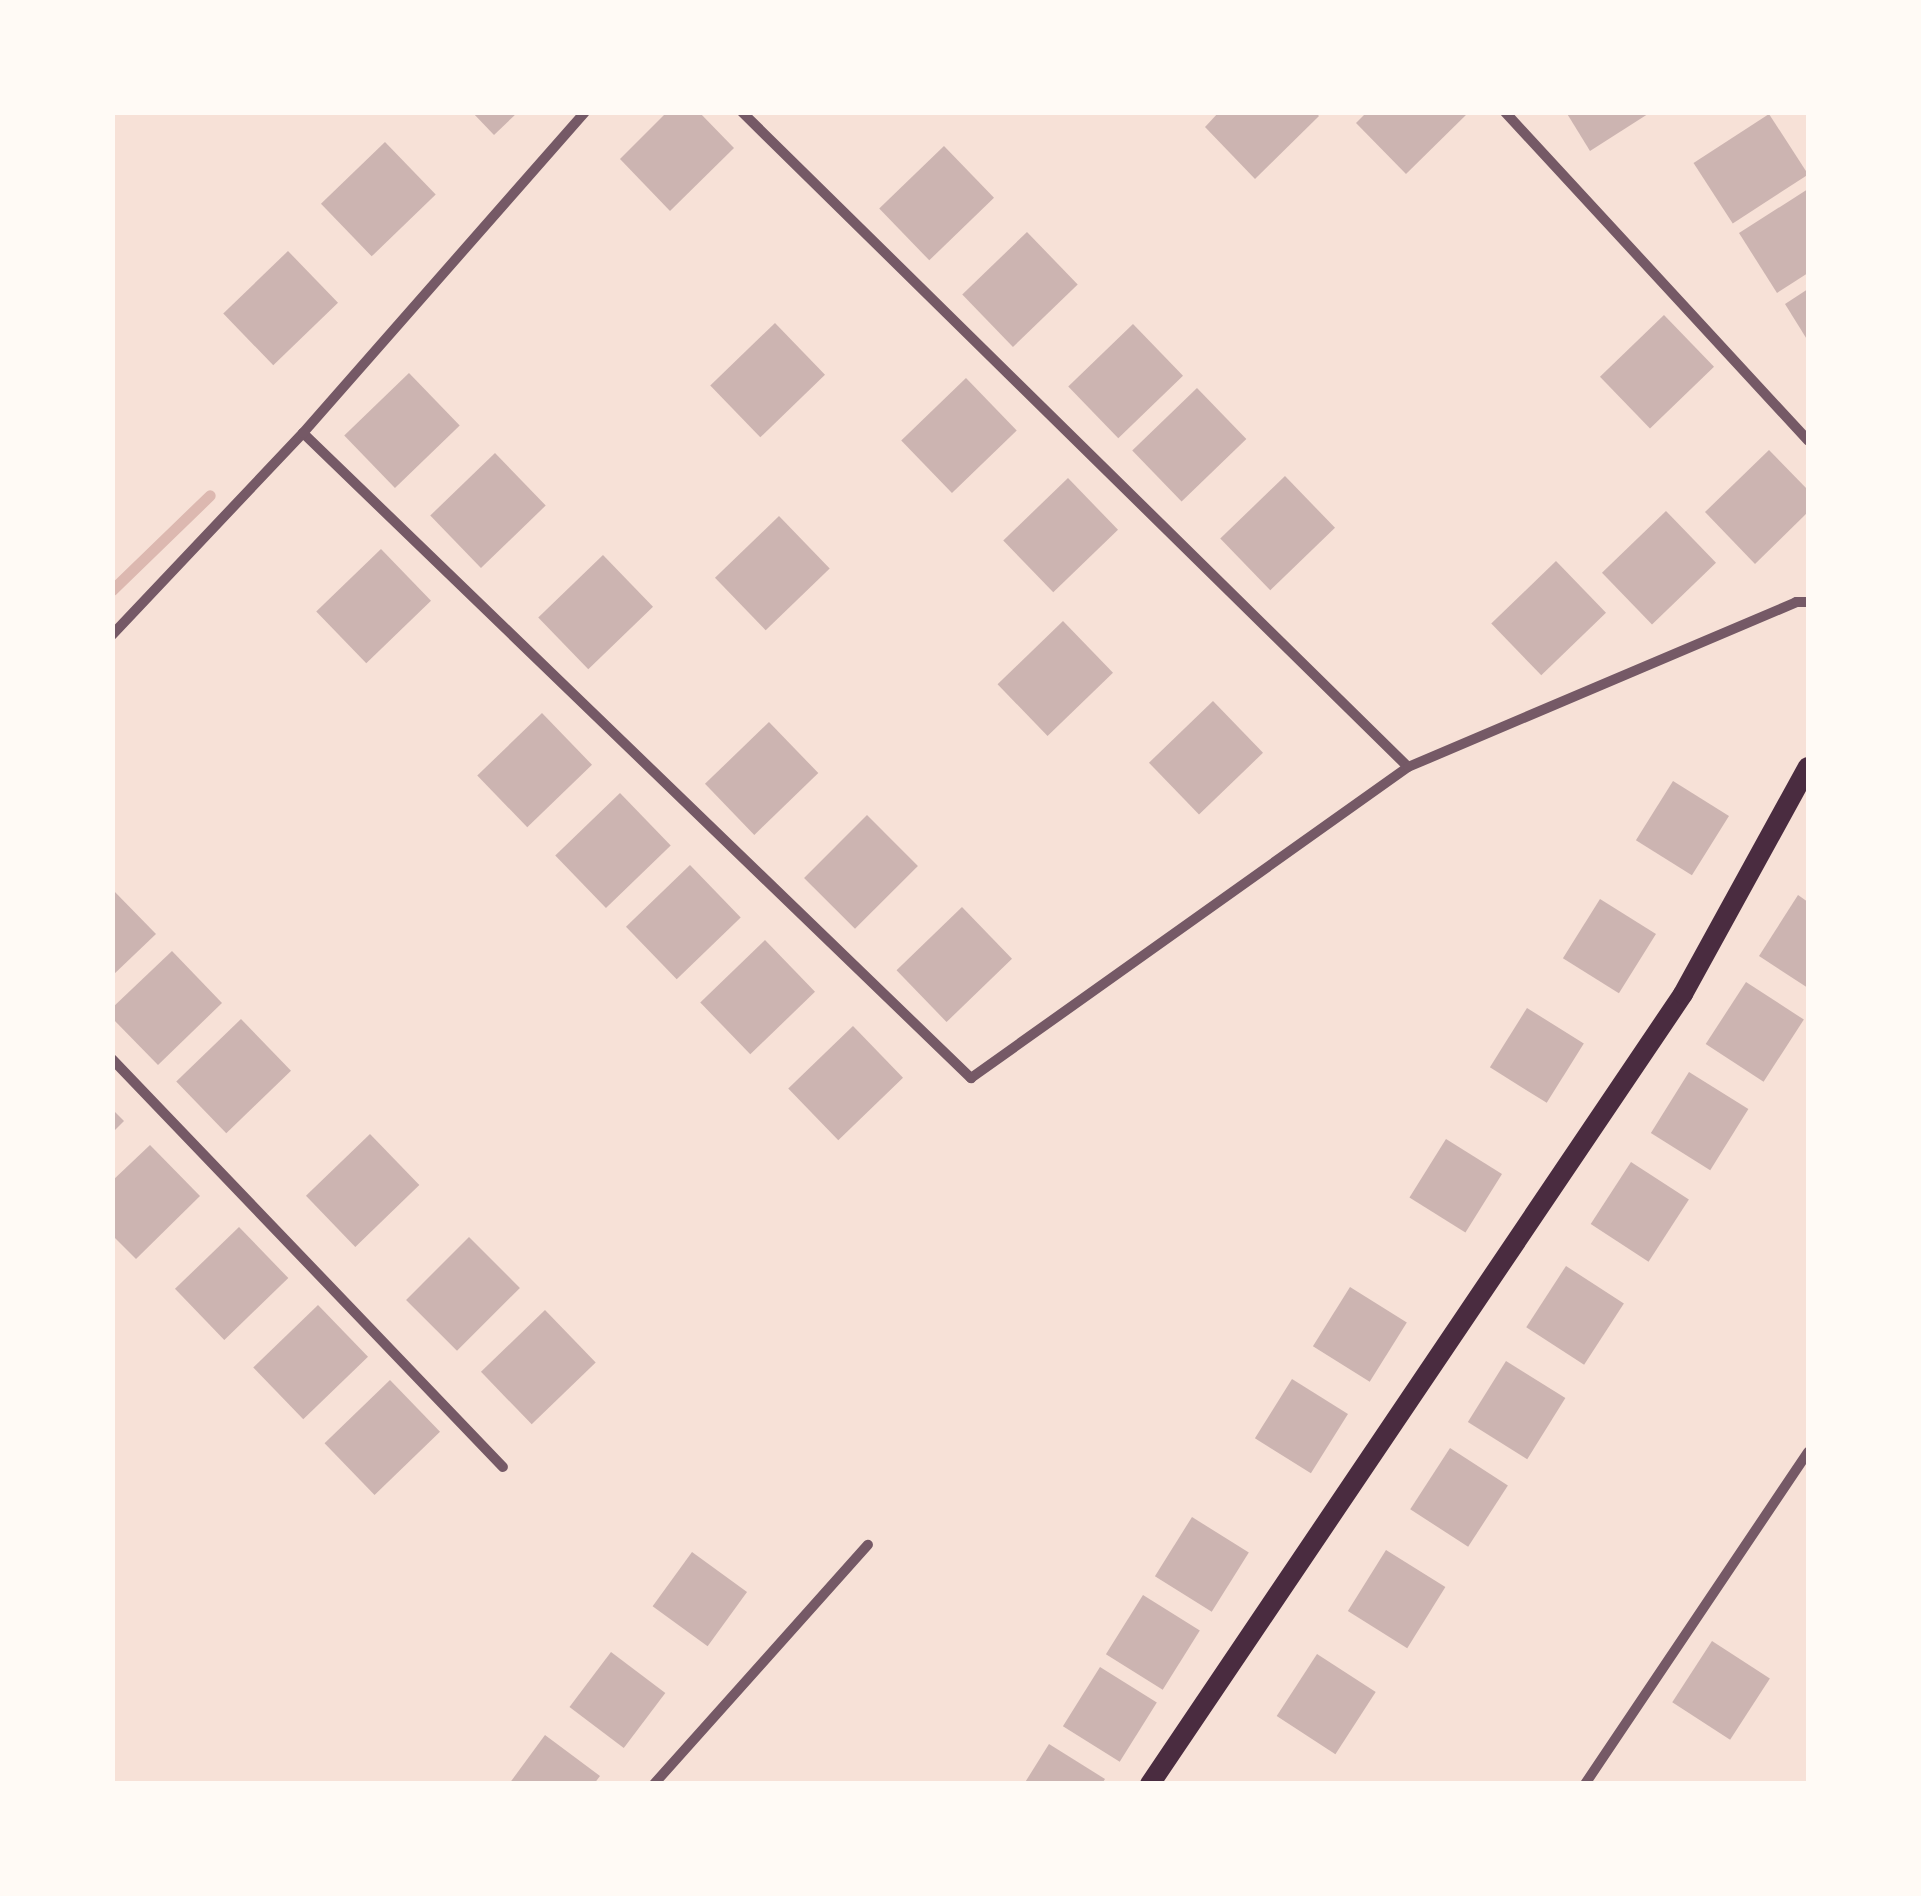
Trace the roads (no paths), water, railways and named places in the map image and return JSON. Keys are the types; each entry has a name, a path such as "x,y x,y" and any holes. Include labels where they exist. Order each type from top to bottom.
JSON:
{"main road":[{"path":"1150,1784 1682,994 1808,766"}],"street":[{"path":"112,635 303,433 585,112"},
{"path":"742,112 1408,766"},
{"path":"1505,112 1808,440"},
{"path":"303,433 971,1078 1408,766 1796,602 1808,602"},
{"path":"112,1059 504,1467"},
{"path":"1585,1784 1808,1452"},
{"path":"654,1784 868,1544"}],"waterway":[{"path":"112,590 210,495"}]}
